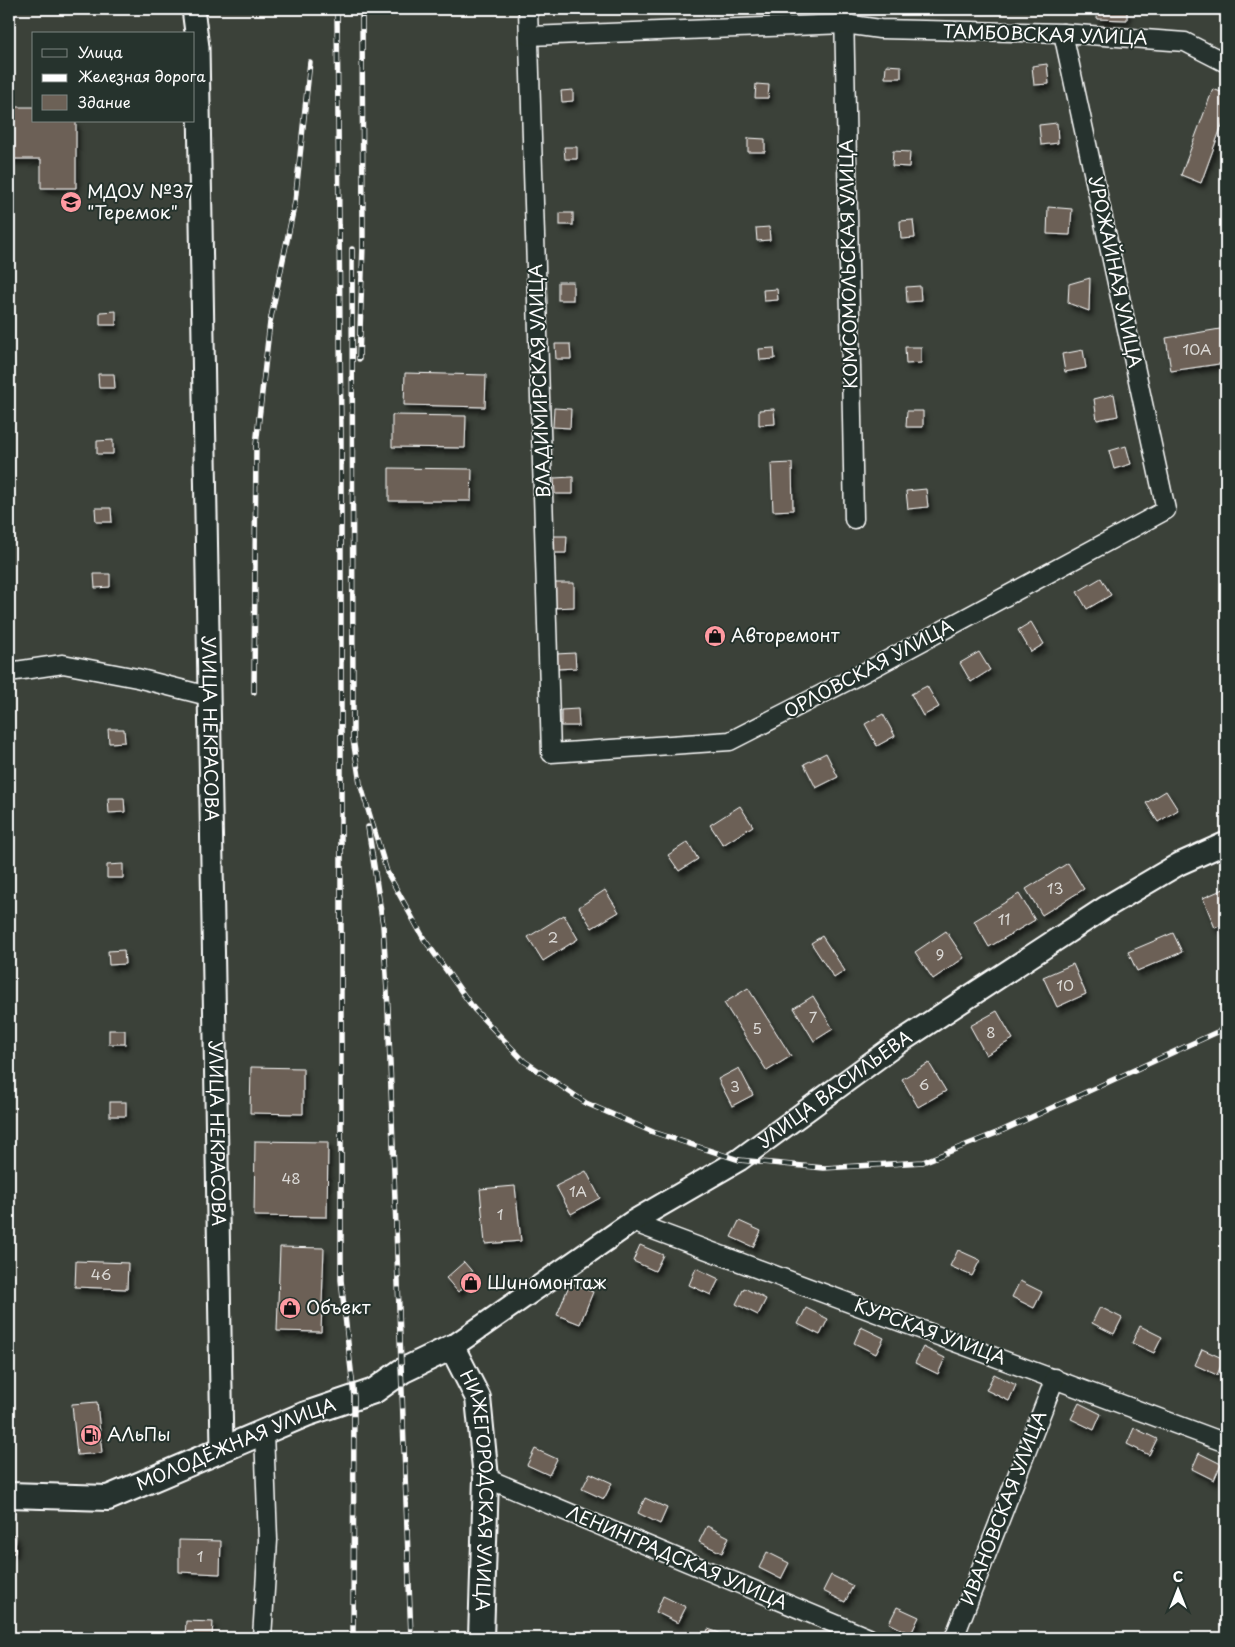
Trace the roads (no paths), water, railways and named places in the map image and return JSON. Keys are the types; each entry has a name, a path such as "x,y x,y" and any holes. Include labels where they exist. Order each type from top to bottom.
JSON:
{"main road":[{"name":"МОЛОДЁЖНАЯ УЛИЦА","path":"9,1495 108,1498 306,1414 374,1391 402,1371 452,1347"},
{"name":"НИЖЕГОРОДСКАЯ УЛИЦА","path":"452,1347 478,1398 486,1478 481,1638"}],"street":[{"name":"УЛИЦА НЕКРАСОВА","path":"193,9 198,56 222,1449"},
{"name":"ВЛАДИМИРСКАЯ УЛИЦА","path":"528,9 551,753"},
{"name":"ТАМБОВСКАЯ УЛИЦА","path":"529,36 844,16 880,29 1063,33 1185,42 1226,63"},
{"name":"КОМСОМОЛЬСКАЯ УЛИЦА","path":"844,16 854,519"},
{"name":"УРОЖАЙНАЯ УЛИЦА","path":"1063,33 1166,510"},
{"name":"ОРЛОВСКАЯ УЛИЦА","path":"551,753 730,741 867,671 1166,510"},
{"path":"9,672 63,664 138,678 208,696"},
{"name":"УЛИЦА ВАСИЛЬЕВА","path":"452,1347 632,1222 739,1160 897,1044 1106,907 1179,864 1226,843"},
{"name":"КУРСКАЯ УЛИЦА","path":"632,1222 1226,1443"},
{"name":"ИВАНОВСКАЯ УЛИЦА","path":"954,1638 1055,1378"},
{"path":"262,1638 268,1540 264,1432"},
{"name":"ЛЕНИНГРАДСКАЯ УЛИЦА","path":"486,1478 869,1638"}],"railway":[{"path":"337,9 341,437 341,1280 354,1397 353,1638"},
{"path":"359,359 363,245 362,9"},
{"path":"254,692 256,445 270,322 295,202 310,62"},
{"path":"352,249 353,739 360,783 387,872 424,939 474,1009 524,1061 586,1103 653,1132 739,1160 824,1168 923,1162 999,1132 1226,1028"},
{"path":"368,827 383,925 388,1008 411,1638"}],"place":[{"name":"МДОУ №37 \"Теремок\"","path":"71,202"},
{"name":"Авторемонт","path":"715,636"},
{"name":"Шиномонтаж","path":"471,1283"},
{"name":"Объект","path":"290,1308"},
{"name":"АЛьПы","path":"91,1435"}]}
